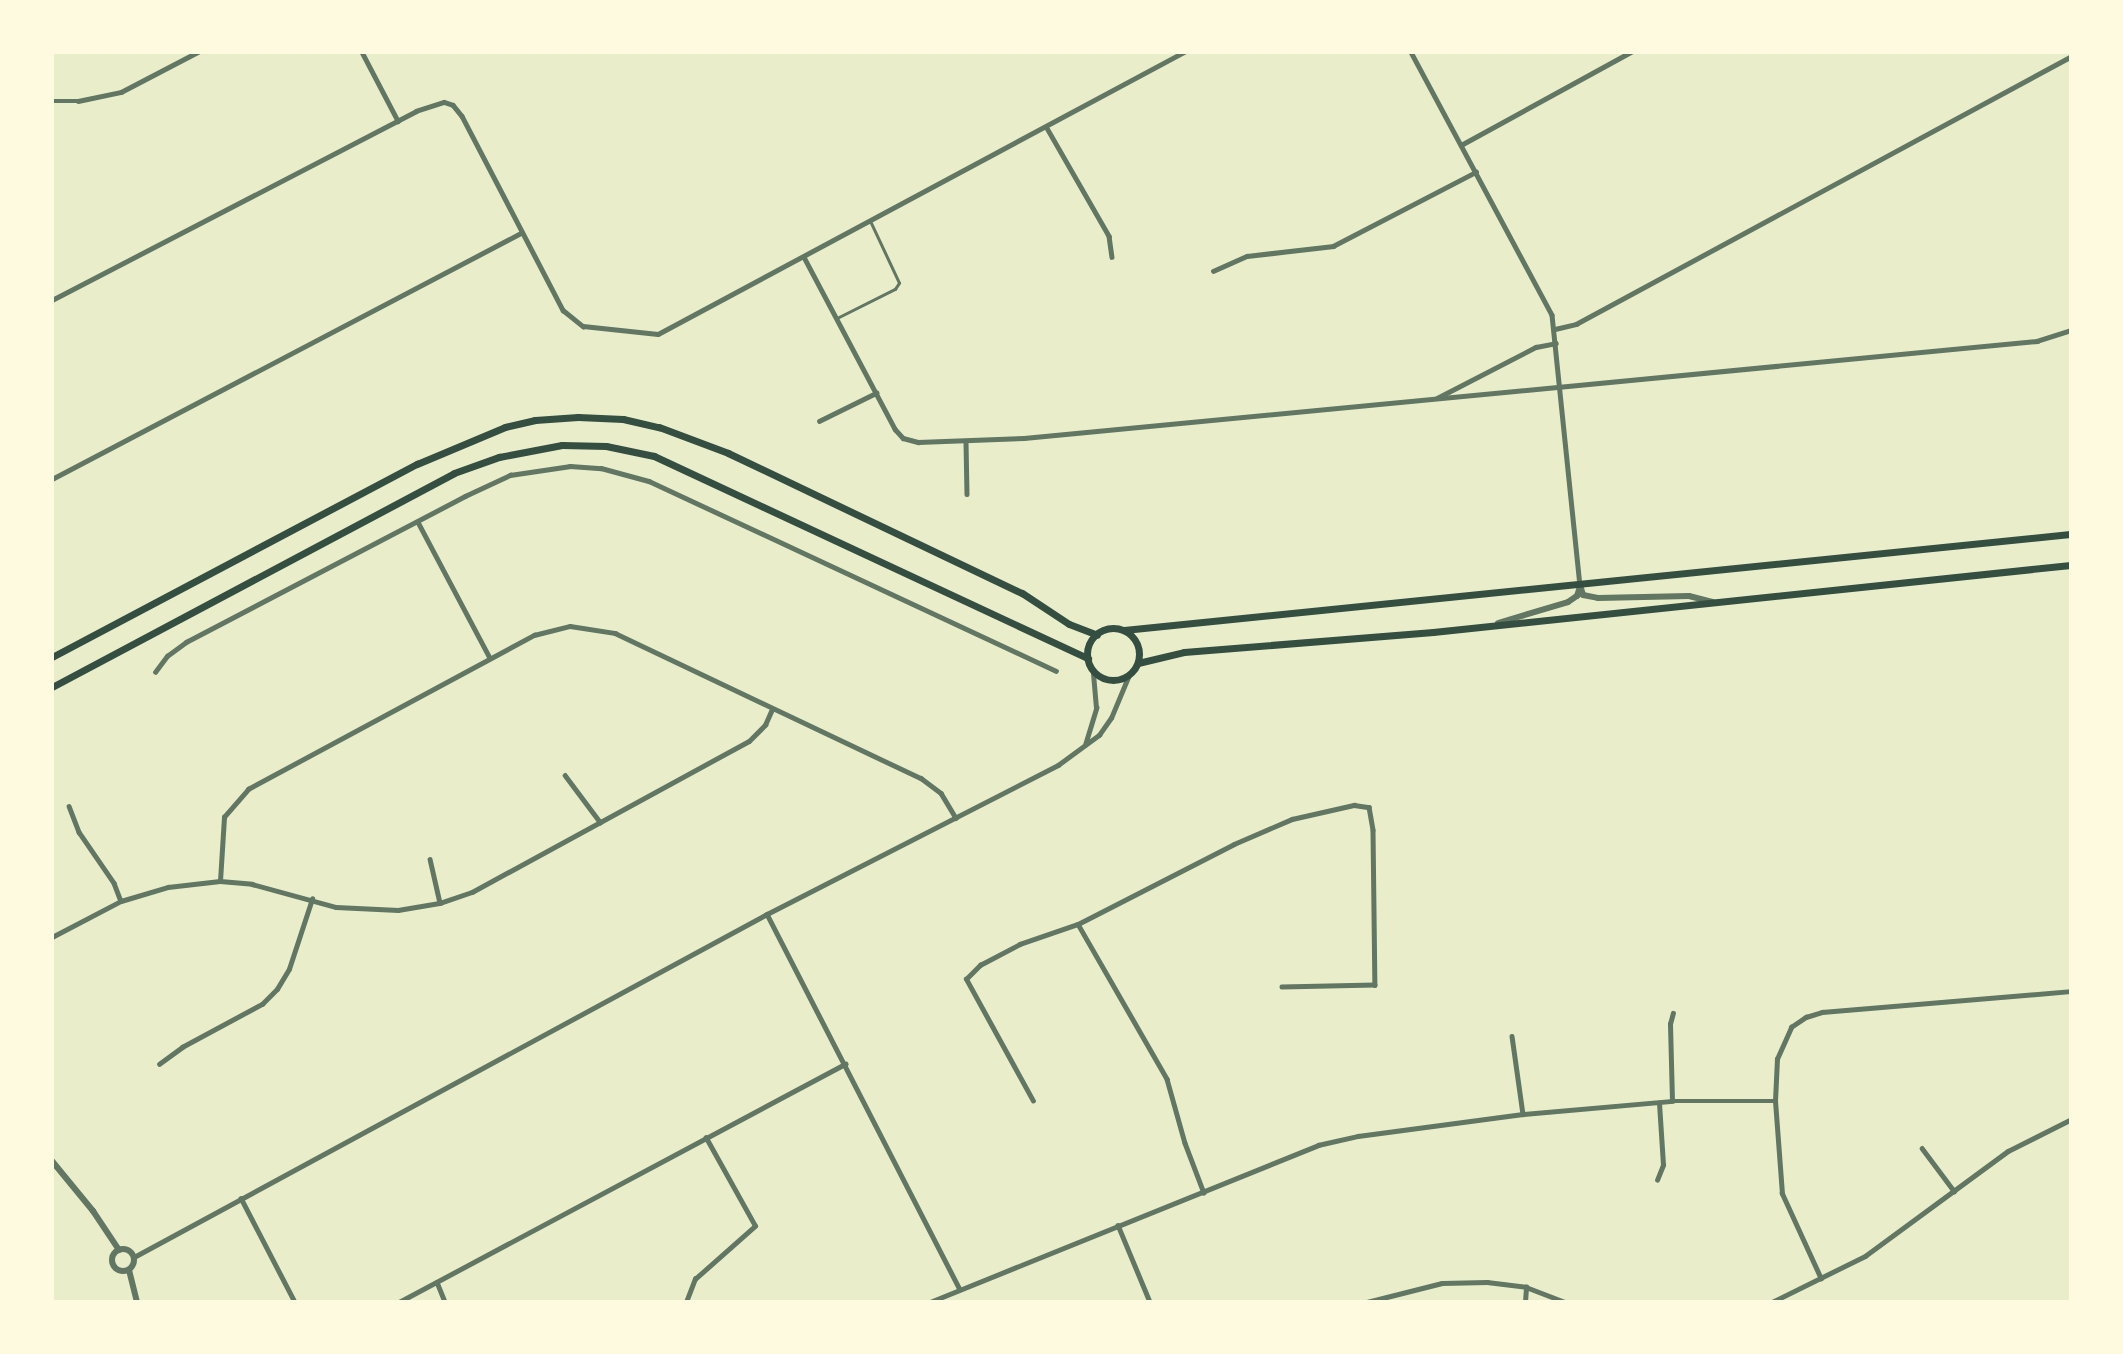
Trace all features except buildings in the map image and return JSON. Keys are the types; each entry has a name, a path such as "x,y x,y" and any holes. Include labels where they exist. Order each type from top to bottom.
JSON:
{"main road":[{"path":"52,657 417,464 505,427 535,420 578,416 623,419 659,427 728,453 1010,587 1069,624 1097,635"},
{"path":"52,687 454,473 499,457 562,445 606,446 654,456 1088,658"},
{"path":"2070,534 1124,630 1112,628 1097,635 1089,645 1088,658 1093,670 1114,680 1129,675 1138,663 1184,652 1491,625 2070,565"},
{"path":"1124,630 1136,640 1138,663"}],"street":[{"path":"52,101 78,101 121,92 198,52"},
{"path":"362,52 398,121"},
{"path":"52,300 398,121 430,105 444,102 453,104 462,116 558,303 573,320 583,326 651,335 666,331 1184,52"},
{"path":"1411,52 1546,302 1555,330 1583,595 1640,600 1689,596 1714,602"},
{"path":"1461,145 1631,52"},
{"path":"1555,330 1576,324 2070,57"},
{"path":"1046,127 1110,236 1112,257"},
{"path":"1213,271 1247,256 1333,246 1476,172"},
{"path":"52,479 521,233"},
{"path":"804,257 895,429 907,440 966,442 1433,400 2037,341 2070,330"},
{"path":"1433,400 1535,347 1556,343"},
{"path":"819,421 876,393"},
{"path":"966,442 967,494"},
{"path":"155,672 167,656 186,642 345,557 510,475 539,468 600,468 649,481 1056,671"},
{"path":"418,522 490,658"},
{"path":"1491,625 1568,602 1578,595 1580,585"},
{"path":"220,881 224,817 248,789 490,658 551,629 588,626 615,633 921,778 942,793 956,818"},
{"path":"1085,746 1096,708 1093,670"},
{"path":"137,1301 129,1270 134,1257 767,914 1058,765 1099,735 1111,718 1129,675"},
{"path":"52,937 121,901 168,887 220,881 252,884 355,909 398,910 440,903 472,892 749,741 765,725 772,709"},
{"path":"565,775 600,822"},
{"path":"1033,1101 966,979 980,965 1020,944 1078,924 1234,844 1292,819 1354,805 1369,807 1373,830 1375,985 1282,987"},
{"path":"69,806 79,832 114,883 121,901"},
{"path":"430,859 440,903"},
{"path":"159,1064 182,1047 262,1004 277,989 289,969 312,899"},
{"path":"767,914 960,1289"},
{"path":"1078,924 1167,1079 1185,1143 1205,1193"},
{"path":"1821,1279 1782,1194 1776,1101 1777,1059 1785,1035 1798,1021 1814,1014 2070,991"},
{"path":"1672,1101 1670,1024 1673,1013"},
{"path":"1512,1036 1523,1114"},
{"path":"399,1301 845,1065"},
{"path":"930,1301 1205,1193 1318,1145 1358,1136 1523,1114 1672,1101 1776,1101"},
{"path":"1657,1180 1663,1165 1659,1102"},
{"path":"1772,1301 1821,1279 1882,1246 2028,1139 2070,1120"},
{"path":"686,1301 695,1279 755,1226 706,1138"},
{"path":"1922,1147 1954,1191"},
{"path":"52,1161 93,1211 119,1250"},
{"path":"241,1198 295,1301"},
{"path":"1118,1225 1150,1301"},
{"path":"129,1270 120,1271 113,1264 114,1255 119,1250 128,1250 134,1257"},
{"path":"438,1282 446,1301"},
{"path":"1367,1301 1442,1283 1487,1282 1526,1287 1565,1301"},
{"path":"1525,1301 1526,1287"}],"lane":[{"path":"837,318 895,289 899,283 870,221"}]}
